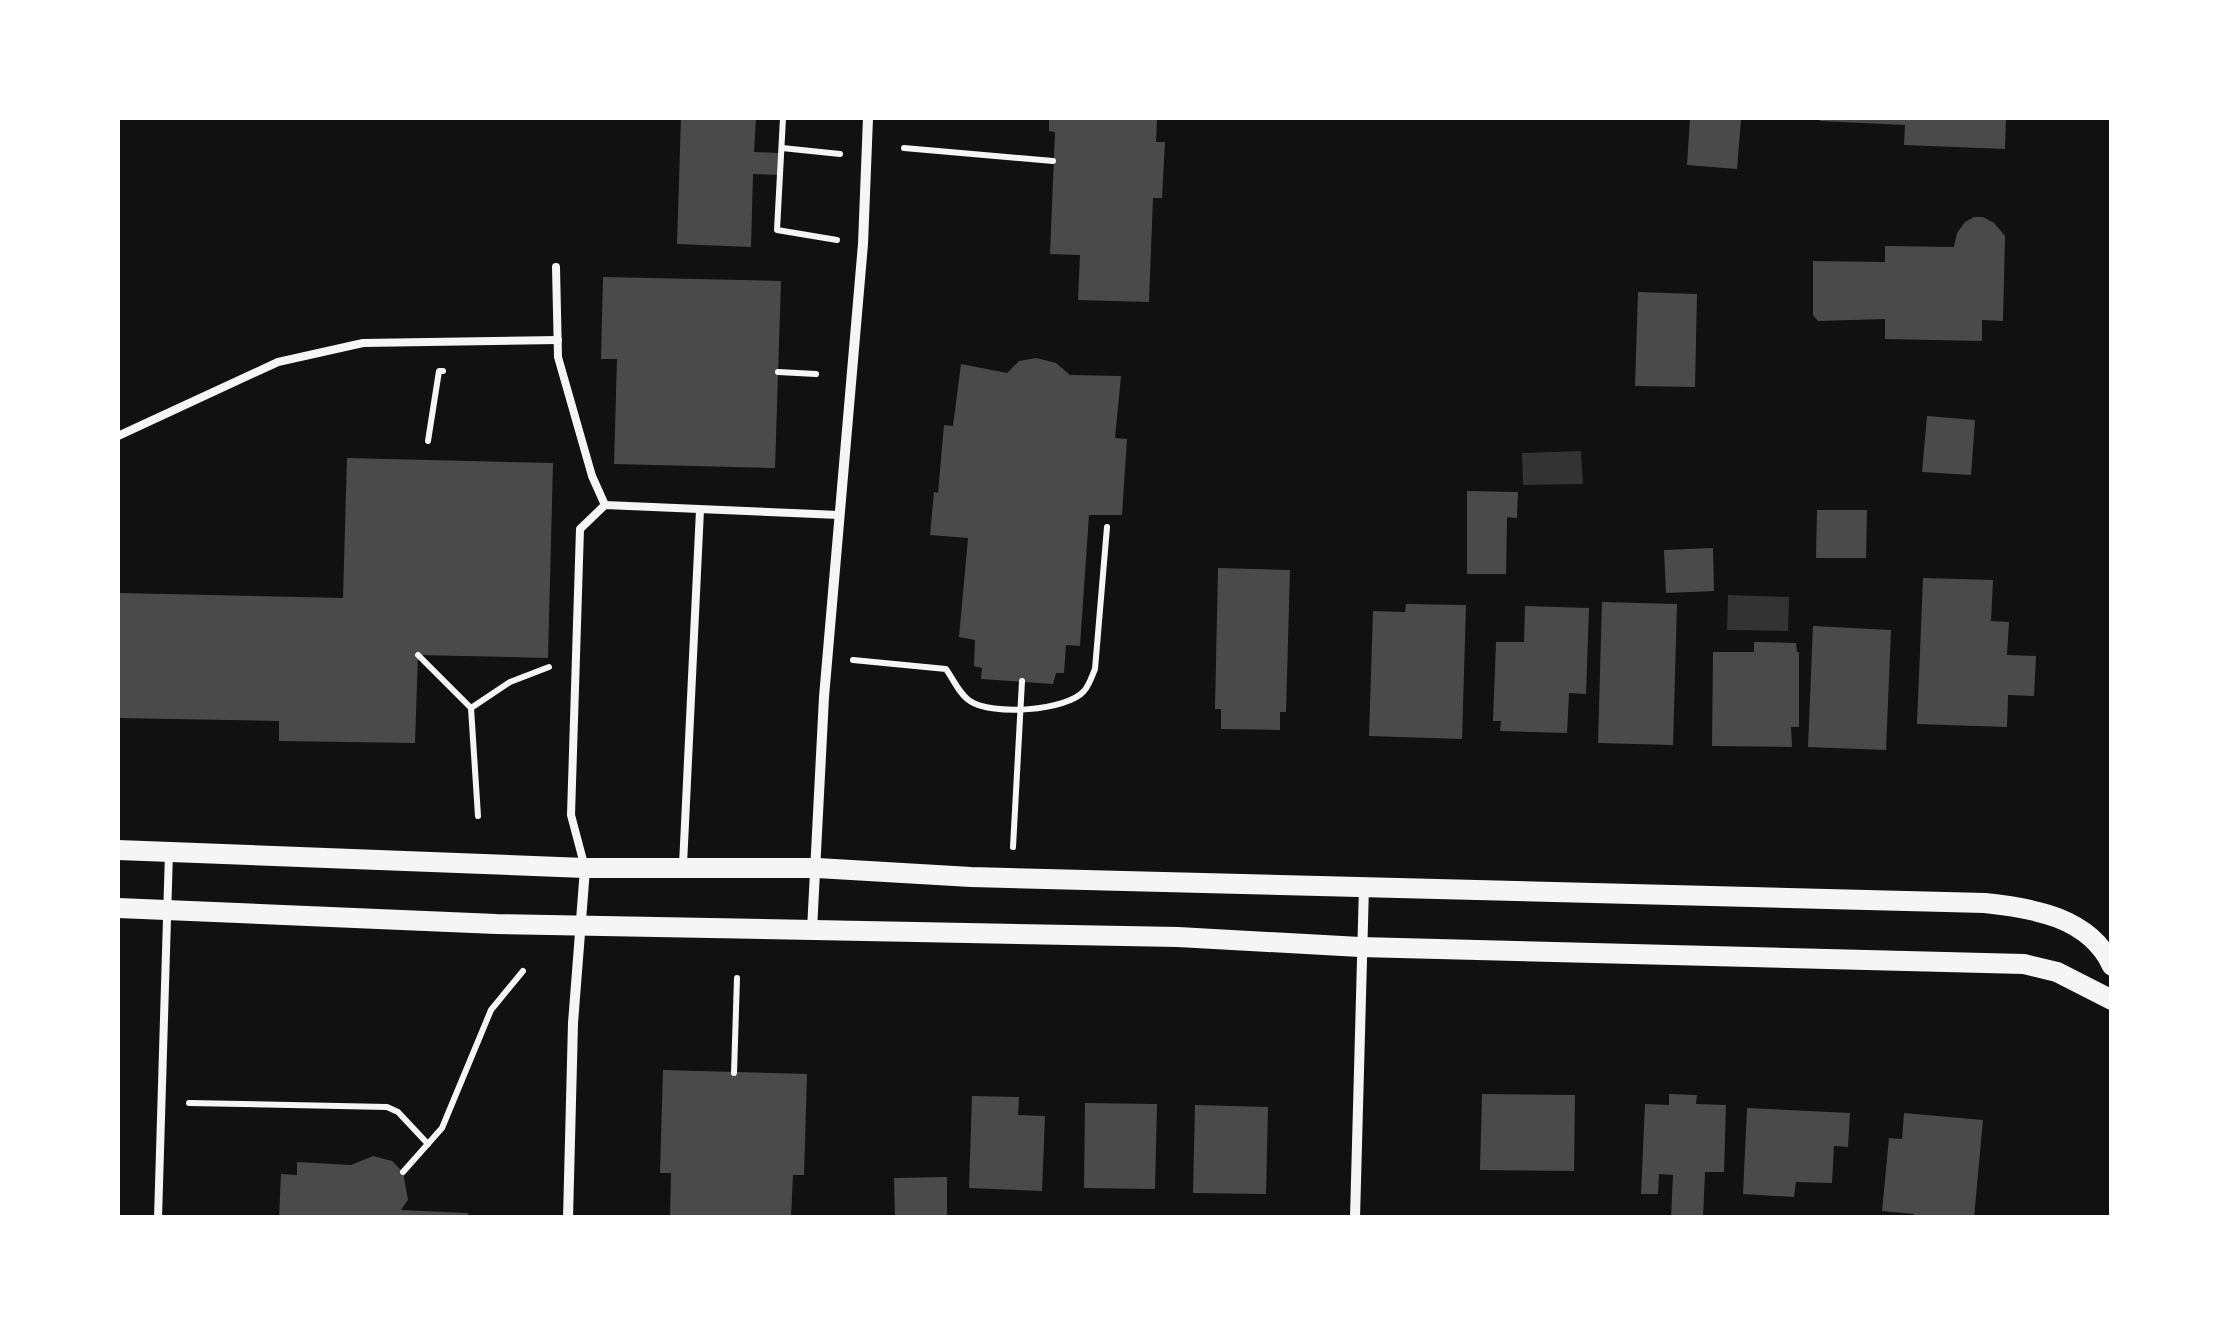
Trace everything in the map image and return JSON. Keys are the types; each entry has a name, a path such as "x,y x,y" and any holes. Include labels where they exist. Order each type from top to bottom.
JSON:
{"main road":[{"path":"118,850 585,868 817,868 1010,878 1985,903 2036,909 2082,930 2107,955 2112,966"},
{"path":"118,908 580,927 1178,938 1360,947 2024,964 2058,972 2112,1000"}],"street":[{"path":"812,930 827,657 863,244 868,118"},
{"path":"568,1218 572,1023 585,868"},
{"path":"1354,1218 1364,886"}],"lane":[{"path":"556,268 558,357 592,476 605,504"},
{"path":"118,436 278,362 363,343 558,340"},
{"path":"585,868 571,815 580,529 605,504 839,516"},
{"path":"683,868 700,510"},
{"path":"158,1218 169,852"}],"path":[{"path":"783,118 776,230 863,244"},
{"path":"782,148 866,157"},
{"path":"904,148 1053,160"},
{"path":"428,441 440,371 457,371"},
{"path":"778,372 816,374"},
{"path":"827,657 946,669 967,700 982,707 1021,709 1067,704 1085,690 1095,670 1108,527"},
{"path":"418,655 472,708 478,816"},
{"path":"472,708 510,682 543,672 553,664"},
{"path":"1010,878 1022,681"},
{"path":"403,1172 442,1128 491,1010 522,972"},
{"path":"734,1073 737,978"},
{"path":"161,1102 387,1106 398,1112 428,1144"}],"shaded area":[{"path":"1581,451 1583,484 1523,485 1522,453"},
{"path":"1728,595 1789,597 1788,631 1727,630"}],"building":[{"path":"681,118 756,118 754,152 779,153 778,175 753,174 751,247 677,244"},
{"path":"1049,118 1157,118 1156,142 1165,142 1162,198 1153,198 1149,302 1078,300 1080,255 1050,254 1055,132 1049,131"},
{"path":"1690,118 1741,120 1737,169 1687,165"},
{"path":"1820,118 2006,118 2005,149 1904,145 1905,125"},
{"path":"1974,217 1994,223 2005,236 2003,321 1982,320 1982,341 1885,339 1885,319 1818,321 1813,315 1813,261 1885,262 1885,246 1954,247 1957,233"},
{"path":"603,277 781,281 775,468 614,464 617,359 601,359"},
{"path":"1638,292 1697,294 1695,387 1635,386"},
{"path":"1036,358 1056,363 1070,375 1121,376 1115,438 1127,439 1122,515 1089,515 1080,646 1066,645 1064,673 1056,673 1053,684 981,679 982,668 974,666 975,640 959,637 968,538 930,535 944,425 953,426 961,364 1007,373 1019,361"},
{"path":"1927,416 1975,420 1971,475 1922,472"},
{"path":"347,458 553,463 548,658 418,655 415,743 279,741 279,721 118,718 118,593 343,598"},
{"path":"1467,491 1518,492 1517,518 1507,517 1506,574 1467,574"},
{"path":"1817,510 1867,510 1866,558 1816,558"},
{"path":"1713,548 1714,591 1666,593 1664,550"},
{"path":"1218,568 1290,570 1286,712 1280,712 1280,730 1221,729 1221,709 1215,709"},
{"path":"1923,578 1993,580 1991,621 2009,622 2007,655 2036,656 2034,696 2008,695 2007,727 1917,724"},
{"path":"1602,602 1677,604 1673,745 1598,743"},
{"path":"1406,604 1466,605 1462,739 1369,736 1373,611 1405,612"},
{"path":"1525,606 1589,608 1586,694 1569,693 1567,733 1500,731 1501,721 1493,721 1496,642 1524,642"},
{"path":"1813,626 1891,630 1886,750 1808,747"},
{"path":"1754,642 1796,643 1799,727 1791,727 1792,747 1712,746 1713,652 1754,652"},
{"path":"663,1070 807,1074 804,1175 793,1175 791,1218 670,1218 671,1173 660,1173"},
{"path":"1482,1094 1575,1095 1574,1171 1480,1170"},
{"path":"1669,1094 1697,1095 1696,1104 1726,1105 1724,1172 1705,1172 1703,1218 1671,1218 1673,1175 1659,1174 1658,1194 1641,1194 1645,1104 1669,1105"},
{"path":"972,1096 1019,1097 1018,1115 1045,1116 1042,1191 969,1188"},
{"path":"1085,1103 1157,1104 1155,1189 1084,1188"},
{"path":"1195,1105 1268,1107 1266,1194 1193,1193"},
{"path":"1747,1108 1850,1113 1848,1147 1834,1146 1832,1183 1796,1182 1794,1197 1743,1194"},
{"path":"1904,1113 1983,1120 1974,1218 1914,1218 1914,1214 1882,1211 1889,1138 1902,1139"},
{"path":"373,1156 392,1161 403,1172 408,1200 401,1210 468,1213 468,1218 279,1218 281,1174 297,1175 297,1162 351,1165"},
{"path":"947,1177 947,1218 895,1218 894,1178"}]}
